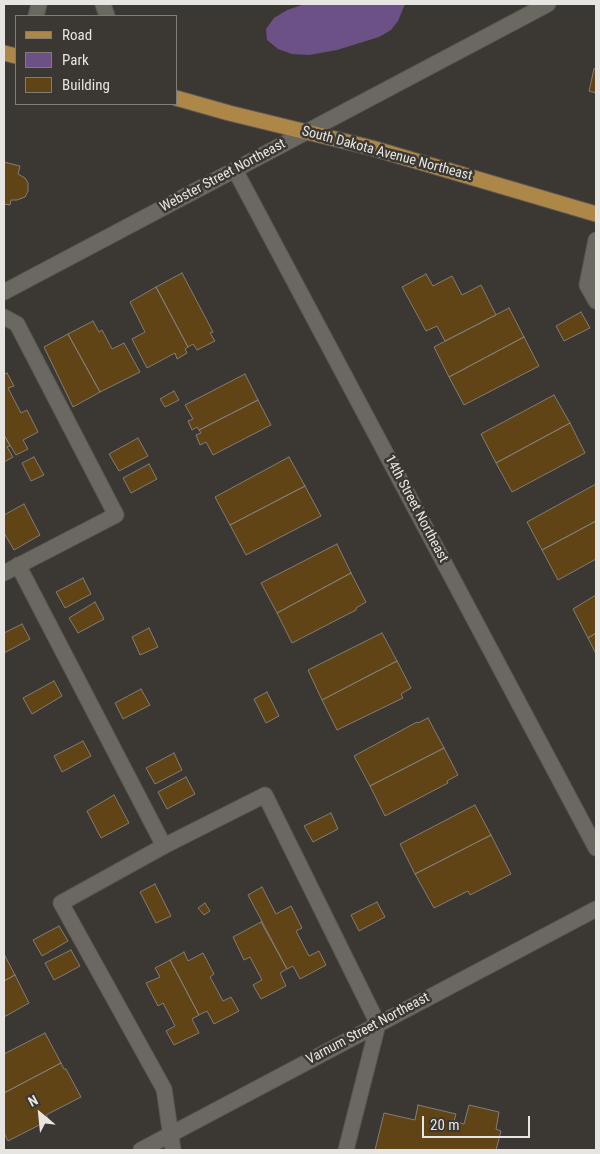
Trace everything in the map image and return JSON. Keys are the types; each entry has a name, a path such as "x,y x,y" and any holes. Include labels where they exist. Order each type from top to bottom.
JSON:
{"main road":[{"name":"South Dakota Avenue Northeast","path":"178,99 372,148 596,214"}],"street":[{"name":"Webster Street Northeast","path":"4,292 548,4"},
{"name":"14th Street Northeast","path":"235,170 596,848"},
{"path":"596,240 587,284 596,302"},
{"path":"4,318 17,324 116,515 4,573"},
{"path":"18,565 164,846"},
{"path":"173,1150 164,1089 61,903 164,846 265,795 378,1024 346,1150"},
{"name":"Varnum Street Northeast","path":"140,1150 596,908"}],"green space":[{"path":"305,4 405,4 398,21 391,30 379,37 337,50 309,55 292,54 278,49 267,40 266,29 274,18 287,10"}],"building":[{"path":"594,69 596,69 596,93 589,91"},
{"path":"4,162 20,166 18,174 25,178 28,183 28,191 25,197 11,200 10,205 4,204"},
{"path":"182,273 213,332 210,333 215,341 197,350 193,344 188,347 156,287"},
{"path":"426,274 433,286 452,276 462,295 481,285 496,315 445,341 437,326 426,331 402,287"},
{"path":"156,287 188,347 185,349 187,353 177,359 175,353 147,368 132,339 145,332 130,302"},
{"path":"509,308 524,337 449,377 434,347"},
{"path":"581,312 590,328 564,341 556,326"},
{"path":"93,321 99,332 102,330 112,349 124,343 140,372 100,392 68,334"},
{"path":"68,334 100,392 73,407 44,347"},
{"path":"524,337 539,366 464,405 449,377"},
{"path":"7,373 14,386 8,388 21,413 27,410 38,432 23,440 28,449 16,455 4,435 4,374"},
{"path":"245,374 258,400 199,430 197,427 192,430 188,421 193,419 185,405"},
{"path":"174,391 179,400 165,407 160,399"},
{"path":"554,395 570,423 496,463 481,434"},
{"path":"258,400 271,425 213,455 206,442 200,445 196,435 201,433 199,430"},
{"path":"570,423 585,453 512,492 496,463"},
{"path":"4,435 10,446 7,447 13,457 4,462"},
{"path":"138,438 148,456 119,471 109,454"},
{"path":"34,457 44,475 31,481 22,463"},
{"path":"289,457 305,486 230,525 215,497"},
{"path":"149,464 157,479 131,493 123,478"},
{"path":"596,484 596,521 542,550 527,522"},
{"path":"305,486 321,516 246,555 230,525"},
{"path":"24,504 40,535 14,550 4,533 4,515"},
{"path":"596,521 596,559 558,580 542,550"},
{"path":"337,544 351,573 277,613 261,583"},
{"path":"351,573 366,602 356,608 356,610 292,643 277,613"},
{"path":"83,578 91,594 65,608 56,592"},
{"path":"596,595 596,633 588,638 573,609"},
{"path":"95,602 104,619 78,633 69,618"},
{"path":"22,624 30,639 4,653 4,633"},
{"path":"149,628 158,647 140,655 132,637"},
{"path":"382,633 397,661 322,700 308,670"},
{"path":"596,633 596,654 588,638"},
{"path":"397,661 411,688 401,694 403,698 337,730 322,700"},
{"path":"54,681 62,696 32,714 23,698"},
{"path":"141,689 150,705 123,719 115,703"},
{"path":"267,692 279,716 266,723 254,699"},
{"path":"428,718 444,748 370,786 354,756"},
{"path":"83,741 91,756 62,772 54,756"},
{"path":"444,748 458,775 447,781 448,783 385,816 370,786"},
{"path":"174,753 182,770 155,784 146,768"},
{"path":"186,777 195,794 167,809 158,792"},
{"path":"114,795 129,823 101,838 87,811"},
{"path":"475,805 491,835 415,874 400,844"},
{"path":"331,813 338,829 313,842 304,826"},
{"path":"491,835 511,874 470,895 468,891 434,908 415,874"},
{"path":"155,884 171,916 156,923 140,892"},
{"path":"262,887 276,914 291,906 302,928 296,931 309,956 319,951 326,965 300,979 293,966 287,969 248,895"},
{"path":"377,902 385,917 359,931 351,915"},
{"path":"205,903 210,911 204,915 198,908"},
{"path":"261,922 287,969 280,973 286,986 261,999 253,985 262,980 250,957 244,960 233,937"},
{"path":"59,926 68,941 42,956 33,940"},
{"path":"71,950 80,966 54,980 45,963"},
{"path":"184,952 188,961 203,953 214,974 210,977 223,1001 231,997 239,1011 214,1024 207,1011 199,1015 170,960"},
{"path":"4,954 15,975 4,981"},
{"path":"170,960 199,1015 192,1019 199,1033 174,1045 166,1031 175,1026 163,1003 158,1006 146,983 160,977 155,968"},
{"path":"15,975 29,1003 4,1017 4,981"},
{"path":"45,1033 61,1063 4,1093 4,1054"},
{"path":"61,1063 81,1097 46,1115 49,1120 8,1141 4,1133 4,1093"},
{"path":"418,1105 456,1114 454,1121 464,1124 469,1105 499,1112 496,1129 501,1131 496,1150 375,1150 384,1113 415,1120"}]}
